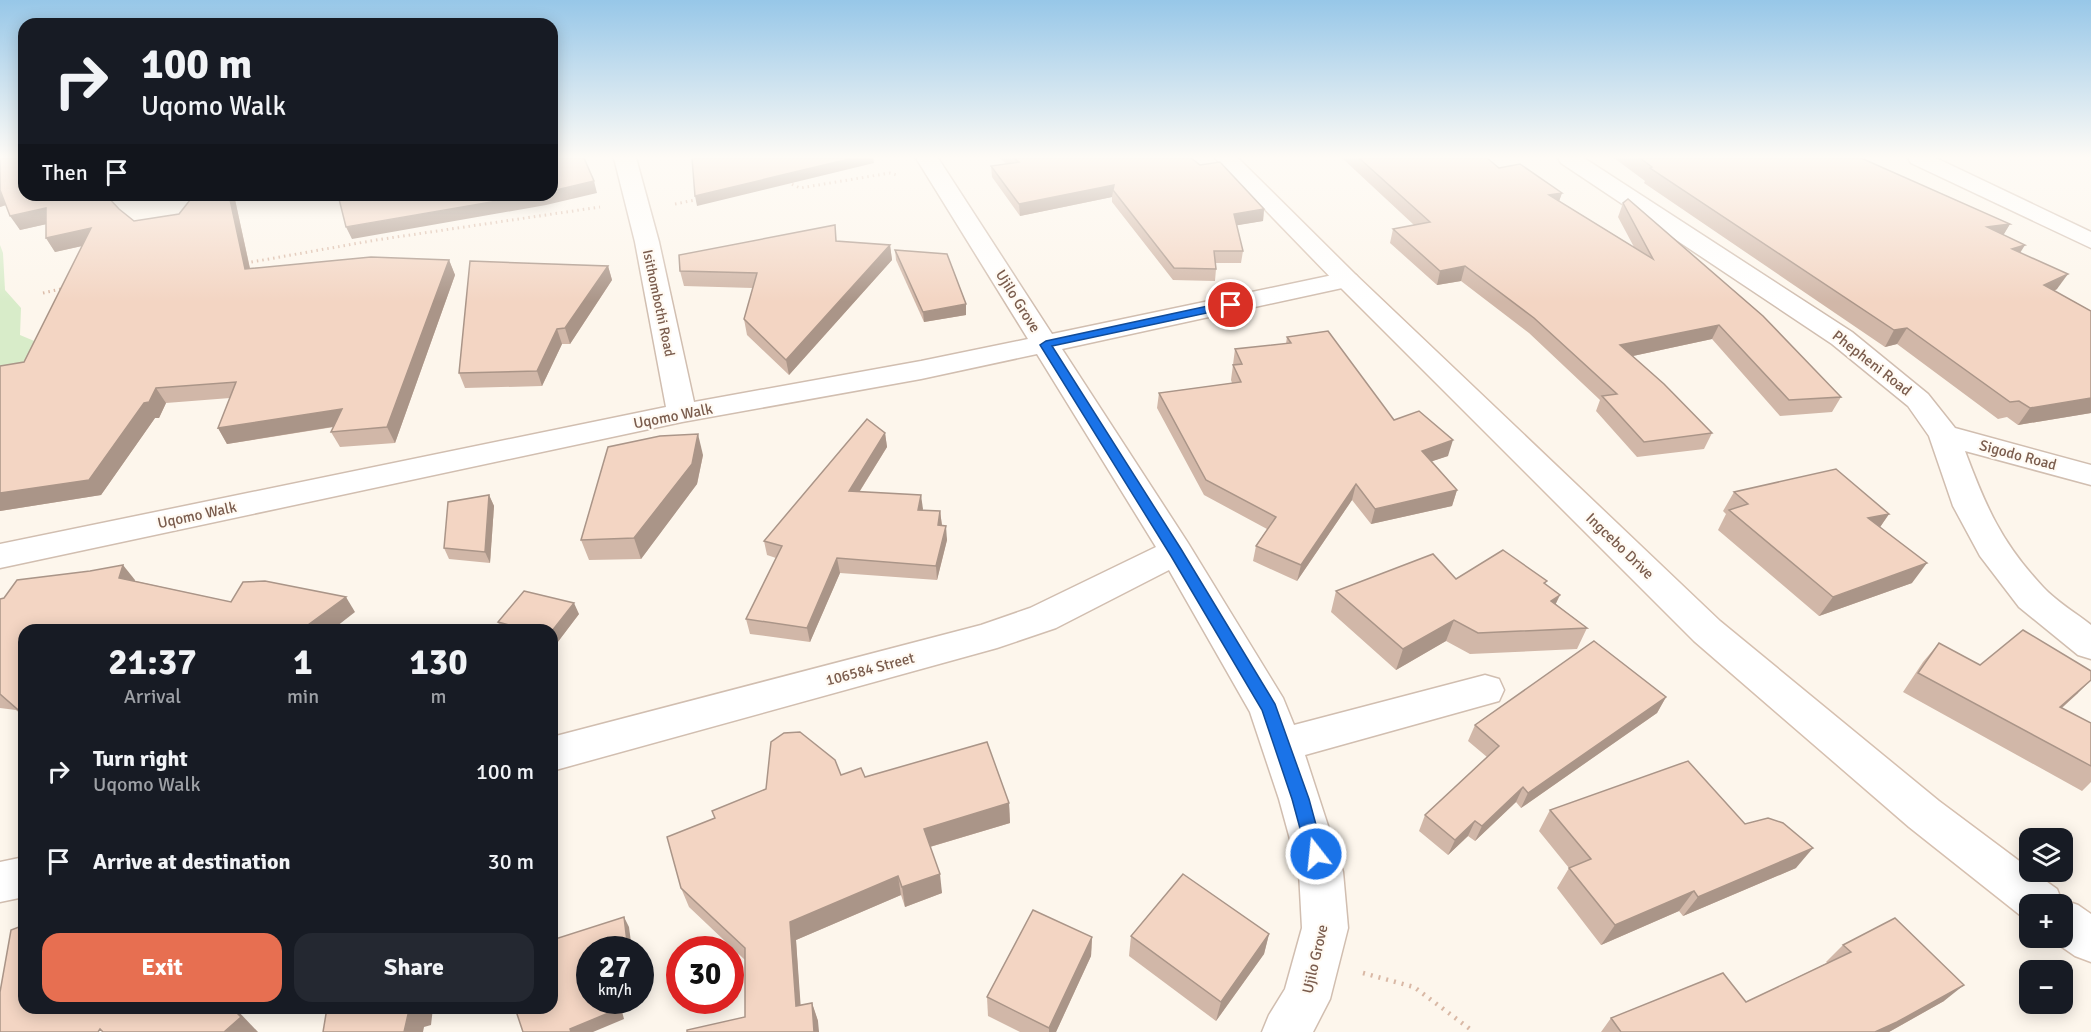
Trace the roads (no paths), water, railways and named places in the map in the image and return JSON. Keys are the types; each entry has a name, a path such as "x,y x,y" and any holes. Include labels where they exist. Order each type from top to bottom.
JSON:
{"street":[{"name":"Isithombothi Road","path":"638,206 682,413"},
{"name":"Ujilo Grove","path":"959,206 1176,552 1269,709 1283,745 1321,872 1325,928 1306,999 1286,1032"},
{"name":"Ingcebo Drive","path":"1274,206 1737,658 1924,814 2028,894"},
{"name":"Phepheni Road","path":"1642,206 1842,338 1918,400 1944,435 1969,506 1992,548 2032,598 2091,645"},
{"path":"2019,206 2091,241"},
{"name":"Uqomo Walk","path":"0,556 682,413 1046,345 1347,280"},
{"name":"Sigodo Road","path":"1944,435 2091,475"},
{"name":"106584 Street","path":"558,752 984,638 1043,618 1176,552"},
{"path":"1283,745 1485,690"},
{"path":"0,882 18,878"},
{"path":"2073,928 2091,940"}]}
